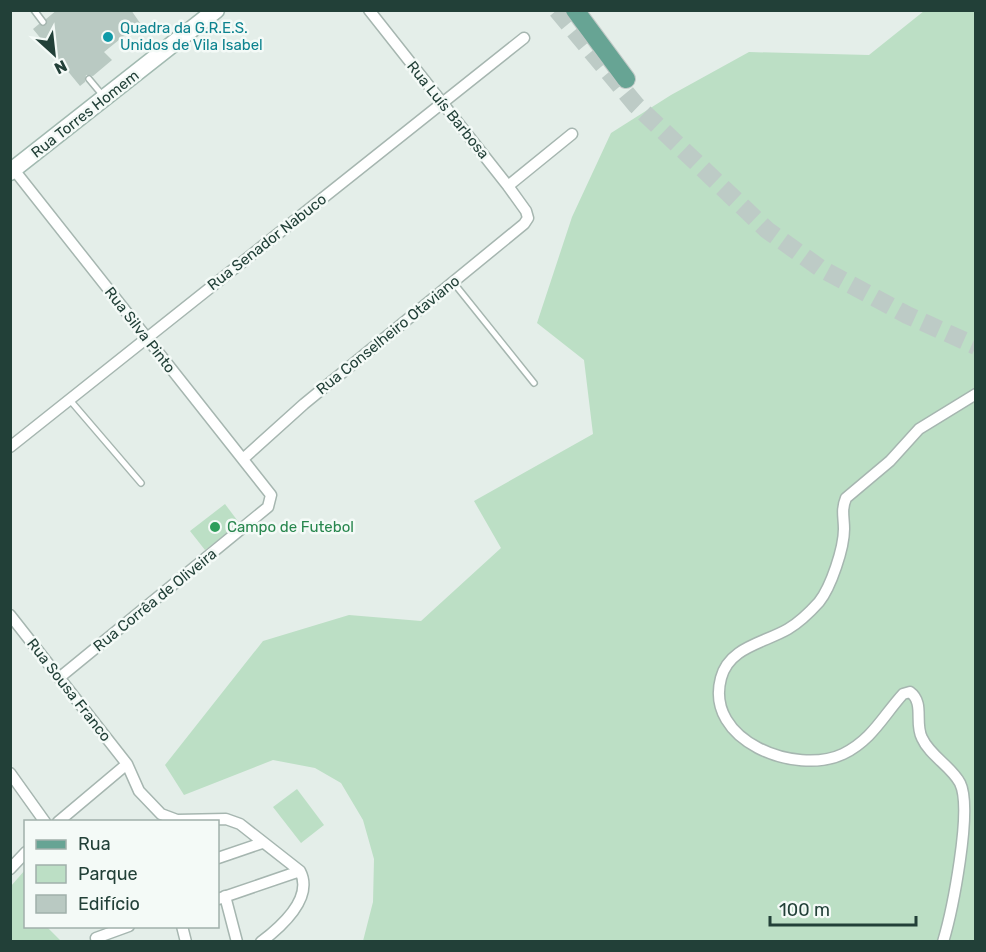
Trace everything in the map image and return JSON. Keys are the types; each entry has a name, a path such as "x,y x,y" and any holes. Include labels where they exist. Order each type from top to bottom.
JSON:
{"main road":[{"path":"574,10 626,79"}],"street":[{"name":"Rua Torres Homem","path":"12,169 216,10"},
{"name":"Rua Luís Barbosa","path":"369,10 526,211"},
{"name":"Rua Senador Nabuco","path":"10,447 524,38"},
{"path":"508,186 572,135"},
{"name":"Rua Silva Pinto","path":"12,169 271,495"},
{"name":"Rua Conselheiro Otaviano","path":"243,459 304,404 524,224 528,218 526,211"},
{"path":"943,942 963,833 965,795 957,777 922,740 918,727 918,703 915,695 910,692 903,694 872,735 858,746 827,759 808,761 770,754 751,744 729,721 719,693 725,667 734,655 791,627 809,613 821,599 831,581 843,539 842,507 846,498 890,461 919,429 975,394"},
{"name":"Rua Corrêa de Oliveira","path":"59,678 268,507 271,495"},
{"name":"Rua Sousa Franco","path":"10,615 127,764 140,791 161,814 177,820 226,819 240,824 300,872"},
{"path":"60,820 127,764"},
{"path":"10,773 44,820"},
{"path":"219,858 262,843"},
{"path":"10,869 24,854"},
{"path":"237,942 221,898 300,872 305,882 304,892 276,931 261,942"},
{"path":"98,940 127,928"}],"lane":[{"path":"34,10 42,22"},
{"path":"89,79 105,98"},
{"path":"453,282 534,383"},
{"path":"69,399 141,483"}],"green space":[{"path":"924,11 975,11 975,941 363,941 373,902 374,859 363,820 341,783 315,768 273,760 184,795 165,765 263,641 349,615 421,621 501,548 474,501 593,434 584,360 537,323 572,217 611,133 671,95 749,52 869,55"},
{"name":"Campo de Futebol","path":"225,504 240,524 205,550 190,531"},
{"path":"297,789 324,825 301,843 273,807"},
{"path":"24,871 24,928 48,928 61,941 11,941 11,886"}],"building":[{"path":"57,10 131,10 140,23 104,52 112,60 93,76 86,75 85,82 80,86 33,29 39,24 46,25 46,19"}],"tunnel":[{"path":"557,10 636,105 767,230 820,268 907,315 976,346"}],"place":[{"name":"Quadra da G.R.E.S. Unidos de Vila Isabel","path":"108,37"},
{"name":"Campo de Futebol","path":"215,527"}]}
